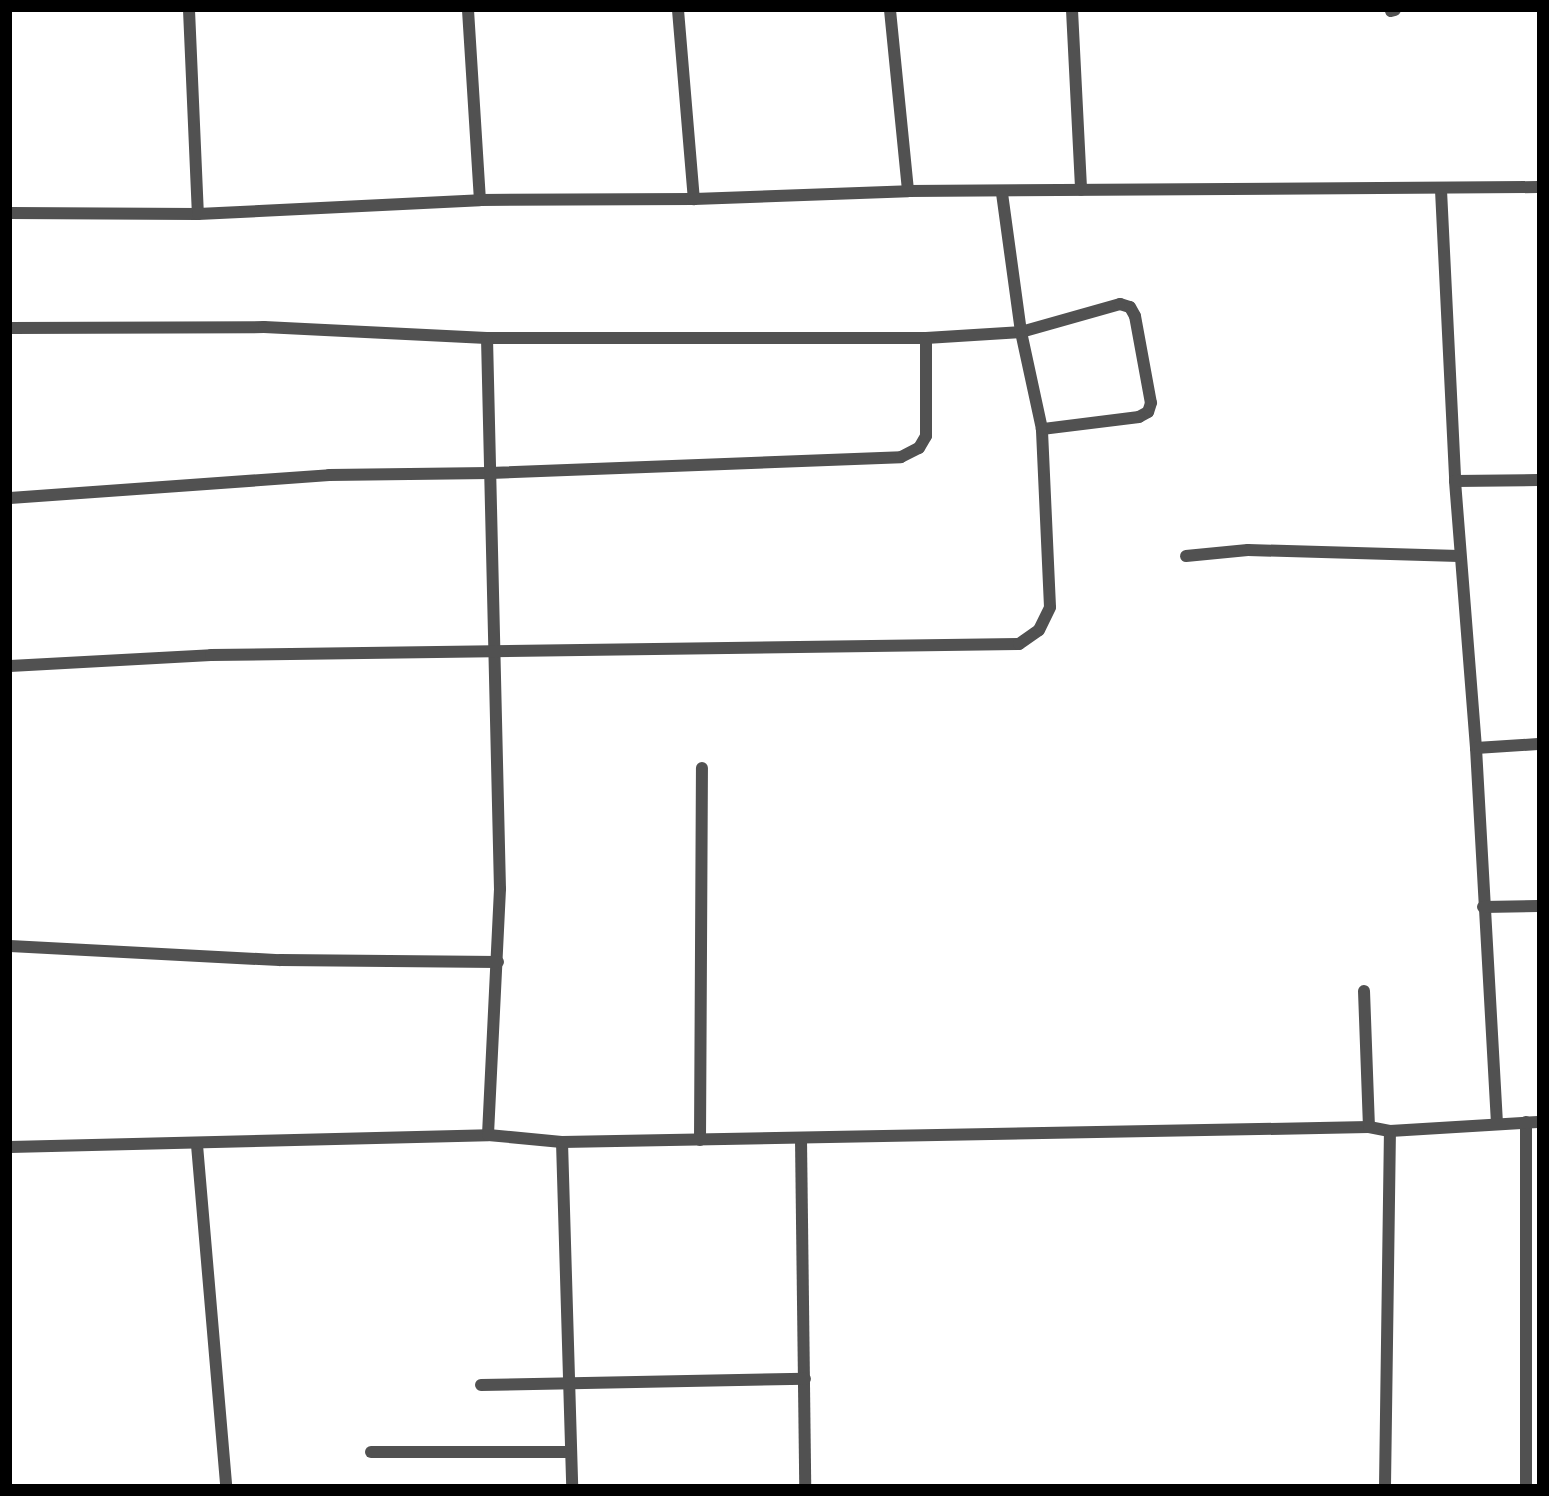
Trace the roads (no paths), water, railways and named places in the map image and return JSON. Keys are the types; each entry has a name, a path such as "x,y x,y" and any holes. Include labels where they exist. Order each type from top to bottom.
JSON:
{"street":[{"path":"189,10 198,214"},
{"path":"468,10 480,200"},
{"path":"678,10 694,199"},
{"path":"890,10 908,191"},
{"path":"1072,10 1081,190"},
{"path":"10,213 198,214 480,200 694,199 908,191 1002,193 1081,190 1441,190 1539,187"},
{"path":"1441,190 1459,556 1476,748 1483,907 1497,1123"},
{"path":"10,666 212,655 495,653 1019,644 1039,630 1050,607 1042,429 1021,332 1002,193"},
{"path":"10,327 264,327 487,338 926,338 1021,332 1120,304 1130,307 1136,316 1151,403 1148,412 1139,417 1042,429"},
{"path":"487,338 495,653 498,963 488,1135"},
{"path":"10,498 329,475 489,473 901,457 919,448 926,436 926,338"},
{"path":"1455,482 1539,480"},
{"path":"1186,556 1248,550 1459,556"},
{"path":"1476,748 1539,744"},
{"path":"700,1140 702,768"},
{"path":"1483,907 1539,906"},
{"path":"10,946 280,960 498,963"},
{"path":"1364,991 1369,1127"},
{"path":"10,1147 197,1145 488,1135 562,1142 1369,1127 1390,1131 1532,1122 1526,1485"},
{"path":"1385,1485 1390,1131"},
{"path":"801,1139 806,1485"},
{"path":"562,1142 573,1485"},
{"path":"197,1145 226,1485"},
{"path":"481,1385 570,1381 805,1379"},
{"path":"371,1452 571,1452"}]}
